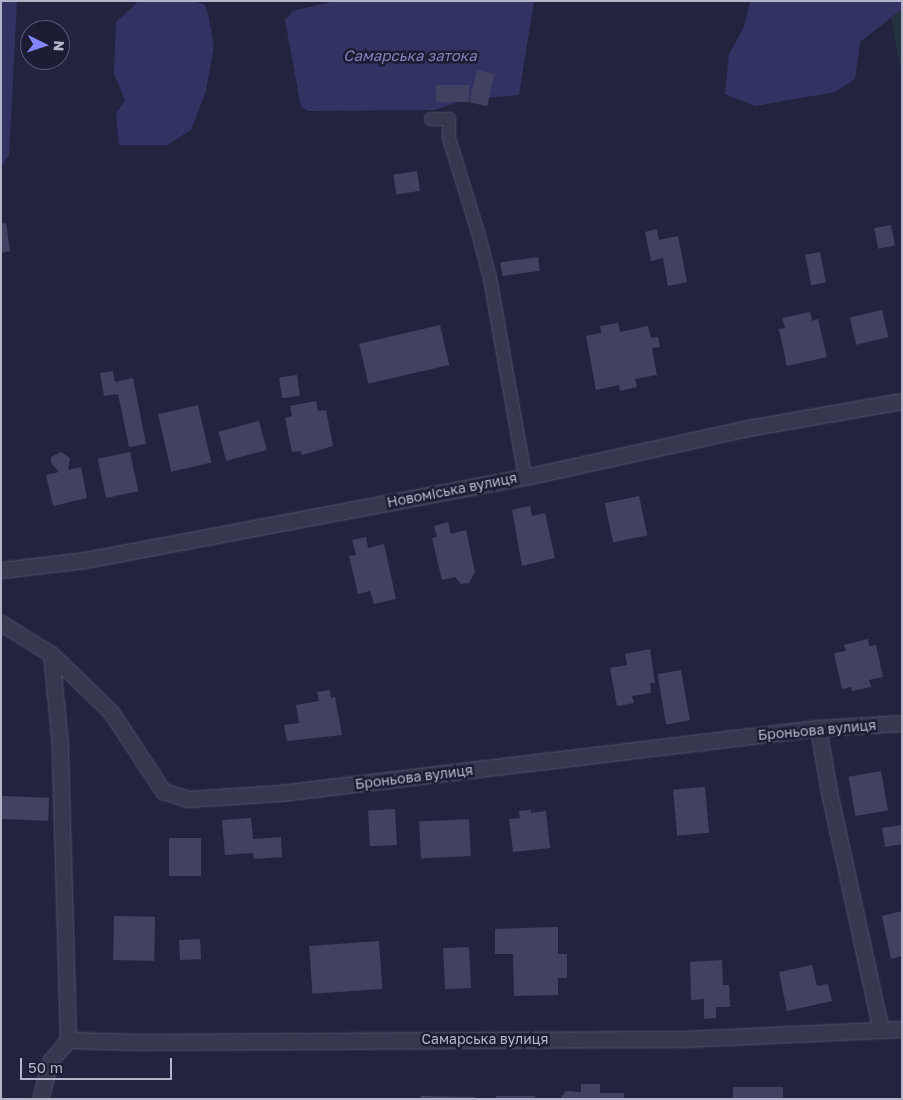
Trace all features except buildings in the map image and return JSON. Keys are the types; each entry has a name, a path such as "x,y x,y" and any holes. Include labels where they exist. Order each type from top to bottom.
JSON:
{"street":[{"name":"Новоміська вулиця","path":"1,570 85,560 525,477 753,427 902,401"},
{"name":"Броньова вулиця","path":"1,623 51,654 111,712 163,791 187,799 280,793 818,728 902,723"},
{"path":"40,1099 50,1061 68,1040 61,764 51,654"},
{"path":"818,728 829,792 880,1030"},
{"name":"Самарська вулиця","path":"68,1040 140,1042 684,1039 902,1029"}],"lane":[{"path":"431,119 449,120 449,138 490,278 525,477"}],"shaded area":[{"path":"902,9 902,78 891,18"}],"water":[{"path":"1,1 17,1 9,155 1,167"},
{"path":"139,1 191,1 204,4 207,10 214,46 206,91 191,130 167,145 119,145 116,114 125,100 114,74 116,22"},
{"name":"Самарська затока","path":"334,1 534,1 519,95 464,100 435,110 308,111 301,107 285,20 293,11"},
{"path":"750,1 902,1 902,9 860,42 855,79 835,92 755,106 725,94 729,54 744,27"}]}
